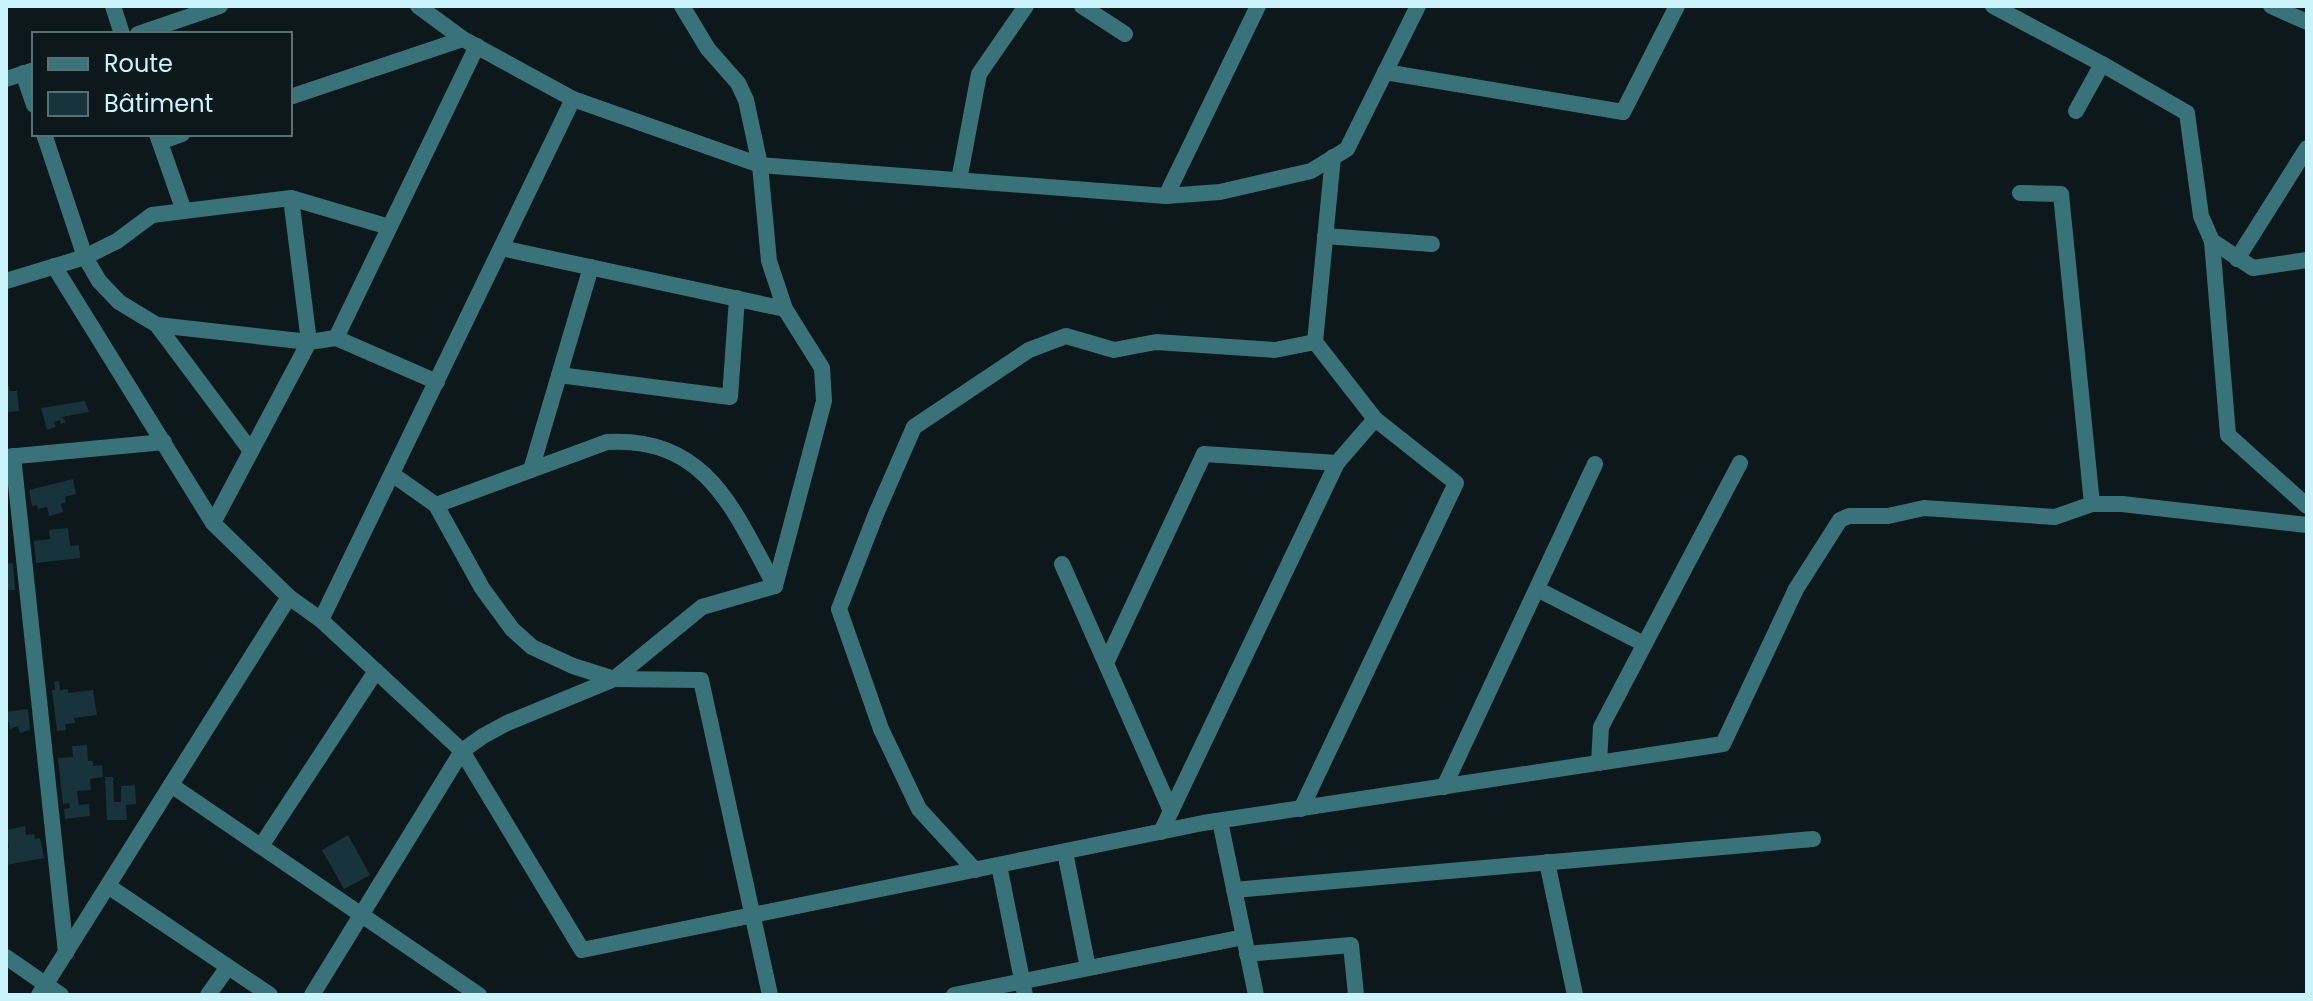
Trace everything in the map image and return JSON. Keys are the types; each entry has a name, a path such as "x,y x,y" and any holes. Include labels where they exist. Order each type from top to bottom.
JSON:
{"street":[{"path":"113,6 121,32"},
{"path":"144,32 220,6"},
{"path":"418,6 470,42 573,99 760,165 1166,196 1220,192 1311,171 1347,149 1418,6"},
{"path":"682,6 708,49 738,83 746,100 760,165 769,261 785,309 822,368 824,401 775,586"},
{"path":"959,180 979,74 1026,6"},
{"path":"1082,6 1125,34"},
{"path":"1166,196 1258,6"},
{"path":"1385,72 1623,112 1677,6"},
{"path":"1993,6 2025,14 2102,64 2187,113 2201,216 2212,241 2228,435 2307,506"},
{"path":"2271,6 2307,22"},
{"path":"292,96 470,42"},
{"path":"336,338 389,227 470,42"},
{"path":"2076,111 2102,64"},
{"path":"6,79 29,71 32,91"},
{"path":"321,620 573,99"},
{"path":"45,136 85,257 99,281 119,302 157,325 251,451"},
{"path":"158,138 184,211"},
{"path":"2237,259 2307,148"},
{"path":"1301,809 1456,483 1375,419 1315,342 1333,157"},
{"path":"2020,193 2061,194 2092,504"},
{"path":"6,281 85,257 117,241 152,215 291,198 389,227"},
{"path":"213,523 309,342 291,198"},
{"path":"1325,236 1432,244"},
{"path":"2212,241 2253,268 2307,260"},
{"path":"501,248 785,309"},
{"path":"54,266 213,523 289,597 321,620 462,751 582,950 1220,821 1723,744 1796,589 1840,520 1849,516 1888,516 1924,508 2055,517 2092,504 2122,504 2307,525"},
{"path":"531,470 591,267"},
{"path":"559,375 730,397 737,298"},
{"path":"157,325 309,342 336,338 437,382"},
{"path":"975,870 919,809 881,729 839,609 914,427 1029,350 1066,336 1114,350 1156,342 1275,350 1315,342"},
{"path":"1161,832 1337,463 1375,419"},
{"path":"436,505 607,442 633,440 675,453 706,473 727,500 775,586"},
{"path":"66,953 10,456 164,442"},
{"path":"1106,663 1204,454 1337,463"},
{"path":"1599,763 1601,727 1740,463"},
{"path":"1444,787 1595,464"},
{"path":"392,474 436,505 482,588 512,629 532,647 573,666 614,679 701,680 770,995"},
{"path":"1062,564 1171,811"},
{"path":"312,995 462,751 507,723 614,679 702,607 775,586"},
{"path":"1537,589 1644,644"},
{"path":"43,990 289,597"},
{"path":"261,846 376,671"},
{"path":"171,785 479,995"},
{"path":"1220,821 1256,995"},
{"path":"1234,890 1813,839"},
{"path":"1065,852 1088,968"},
{"path":"1547,862 1575,995"},
{"path":"999,865 1024,988"},
{"path":"108,886 270,995"},
{"path":"954,995 1024,988 1088,968 1244,937"},
{"path":"1247,954 1351,945 1356,995"},
{"path":"6,957 43,990 61,995"},
{"path":"208,995 228,967"}],"building":[{"path":"9,386 10,391 17,391 19,411 6,412 6,387"},
{"path":"85,401 89,412 62,417 66,422 54,422 56,427 47,430 41,408"},
{"path":"73,479 76,494 65,497 66,502 61,504 63,512 49,516 47,507 38,509 37,505 32,506 29,490"},
{"path":"68,528 70,546 79,545 80,558 36,563 34,541 50,539 49,530"},
{"path":"13,563 15,590 6,590 6,564"},
{"path":"59,681 60,690 68,689 68,693 93,690 97,715 74,718 75,723 65,724 66,730 57,731 52,690 55,690 54,682"},
{"path":"28,709 30,730 20,733 18,726 10,729 9,722 6,723 6,712"},
{"path":"87,745 88,761 93,761 93,766 102,765 103,777 90,779 91,790 77,791 79,805 89,804 90,816 65,819 64,809 70,808 69,803 63,804 58,758 73,757 72,746"},
{"path":"105,777 113,777 114,802 121,802 121,786 135,785 136,804 126,805 127,820 107,820"},
{"path":"25,826 26,835 34,834 35,839 40,838 44,858 6,865 6,849 9,848 6,830"},
{"path":"348,835 370,875 344,889 322,850"}]}
